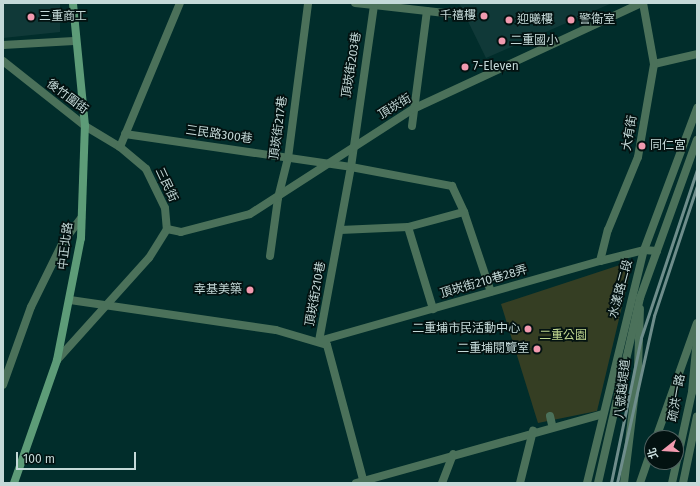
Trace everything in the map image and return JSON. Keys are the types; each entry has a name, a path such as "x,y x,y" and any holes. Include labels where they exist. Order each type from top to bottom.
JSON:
{"main road":[{"name":"中正北路","path":"14,483 57,360 70,300 81,218 85,126 74,41 72,3"}],"street":[{"path":"120,147 180,3"},
{"name":"頂崁街217巷","path":"270,256 278,198 288,158 308,3"},
{"path":"359,3 453,14"},
{"name":"大有街","path":"600,261 608,230 638,157 654,64 642,3"},
{"name":"頂崁街","path":"167,229 181,232 250,214 332,164 351,148 414,109 642,3"},
{"name":"頂崁街203巷","path":"351,148 374,5"},
{"path":"412,126 427,11"},
{"path":"3,45 74,41"},
{"path":"654,64 697,54"},
{"name":"後竹圍街","path":"3,61 85,126 120,147"},
{"name":"水漾路二段","path":"587,483 644,250 697,108"},
{"name":"三民路300巷","path":"125,134 351,167 452,186 464,212"},
{"name":"水漾路二段","path":"598,483 640,298 697,140"},
{"name":"三民街","path":"120,147 146,169 165,208 167,229"},
{"name":"頂崁街210巷","path":"351,148 351,167 319,341 327,345 361,482"},
{"path":"340,230 408,227 464,212 491,292"},
{"path":"3,385 30,307 64,242 81,218"},
{"path":"408,227 432,309"},
{"path":"57,360 149,258 167,229"},
{"name":"頂崁街210巷28弄","path":"319,341 600,261 644,250 657,251"},
{"name":"八號越堤道","path":"624,483 638,368 640,298"},
{"path":"70,300 276,330 319,341"},
{"path":"659,430 697,323"},
{"name":"疏洪一路","path":"672,483 692,392 697,339"},
{"path":"361,482 552,425 603,414"},
{"path":"550,416 552,425"},
{"name":"疏洪一路","path":"683,483 697,416"},
{"path":"520,483 533,431"},
{"path":"442,483 453,454"},
{"path":"640,483 645,470"}],"shaded area":[{"name":"三重商工","path":"3,3 60,3 60,32 3,38"},
{"name":"二重國小","path":"459,3 612,3 486,58"}],"green space":[{"name":"二重公園","path":"626,263 630,273 597,411 538,423 501,304"}],"railway":[{"path":"611,483 641,338 697,170"},
{"path":"617,483 654,316 697,186"}],"place":[{"name":"千禧樓","path":"484,16"},
{"name":"三重商工","path":"31,17"},
{"name":"迎曦樓","path":"509,20"},
{"name":"警衛室","path":"571,20"},
{"name":"二重國小","path":"502,41"},
{"name":"7-Eleven","path":"465,67"},
{"name":"同仁宮","path":"642,146"},
{"name":"幸基美築","path":"250,290"},
{"name":"二重埔市民活動中心","path":"528,329"},
{"name":"二重埔閱覽室","path":"537,349"}]}
